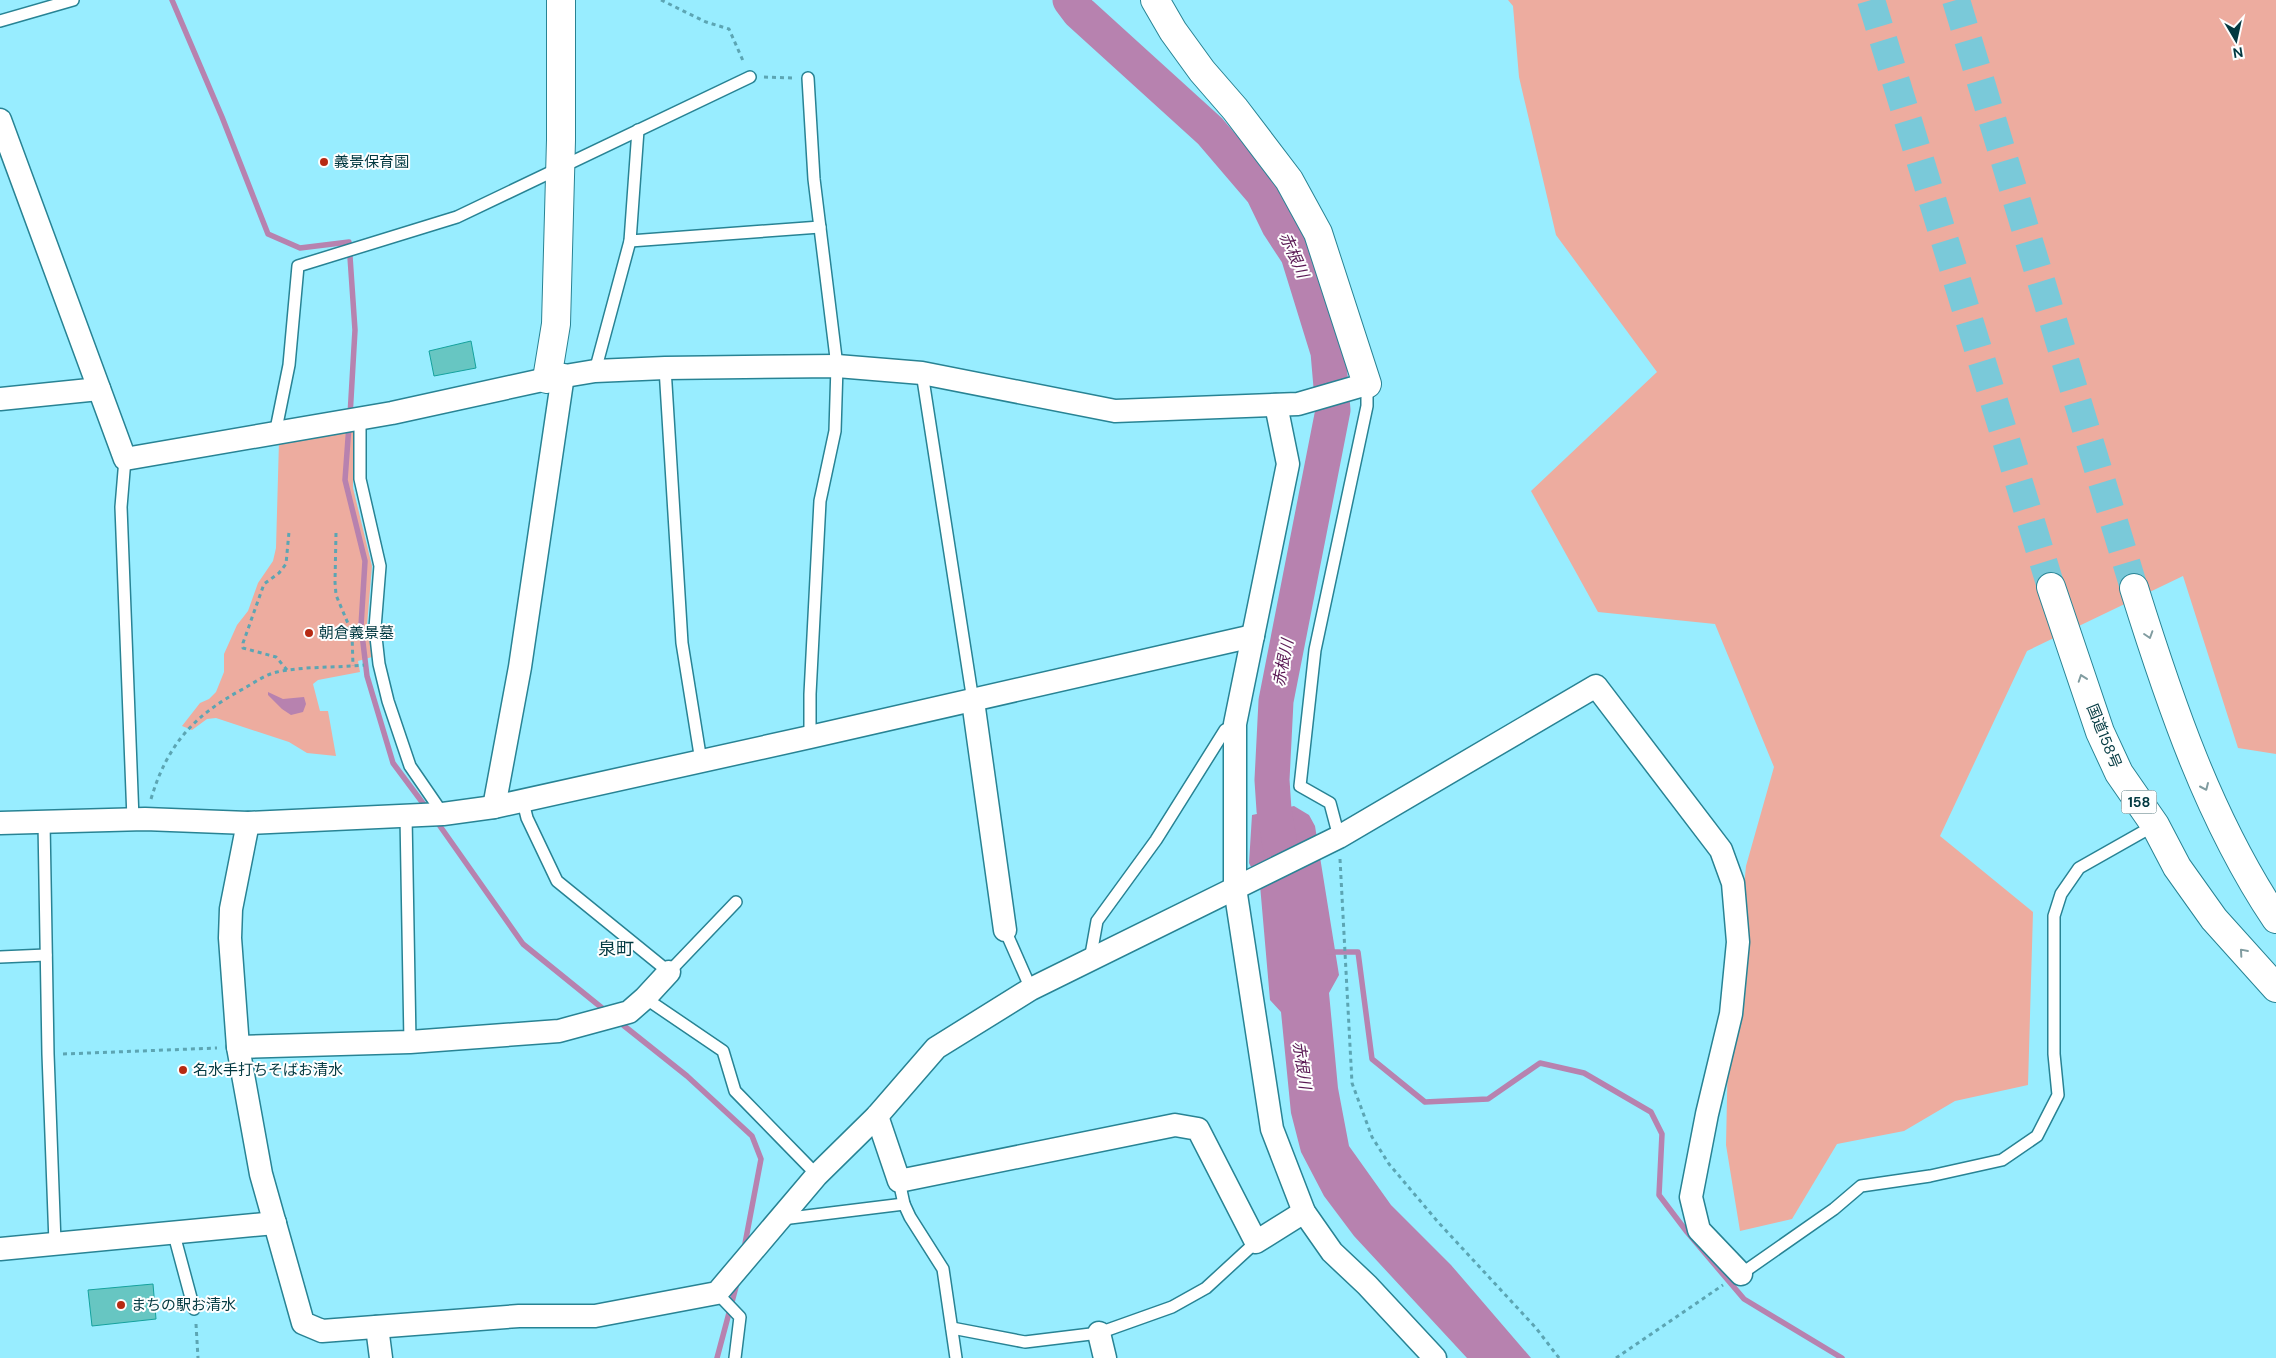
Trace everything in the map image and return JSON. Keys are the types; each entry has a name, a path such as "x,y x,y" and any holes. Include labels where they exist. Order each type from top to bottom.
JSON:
{"main road":[{"path":"555,377 560,166 561,0"},
{"path":"1156,0 1174,31 1202,71 1289,180 1318,233 1361,386"},
{"name":"国道158号","path":"2051,588 2100,732 2119,773 2155,825 2178,867 2214,919 2276,988"},
{"path":"2134,588 2166,687 2203,784 2253,884 2276,919"}],"street":[{"path":"0,120 125,459 360,419 555,377 595,371 665,368 837,366 922,373 1115,410 1287,404 1361,386"},
{"path":"494,807 520,667 555,377"},
{"path":"0,399 98,388"},
{"path":"1287,404 1288,464 1235,724 1242,885 1272,1129 1304,1212 1332,1252 1367,1285 1435,1358"},
{"path":"0,823 139,819 248,823 444,814 494,807 973,701 1253,636"},
{"path":"248,823 230,918 238,1047 261,1174 303,1323 322,1331 519,1316 595,1316 717,1293 817,1175 877,1116 936,1048 1031,990 1332,840 1596,686 1721,850 1733,883 1738,942 1731,1014 1707,1114 1691,1196 1699,1230 1741,1274"},
{"path":"973,701 1005,930"},
{"path":"238,1047 410,1042 559,1032 629,1012 669,972"},
{"path":"877,1116 899,1182 1175,1125 1198,1130 1256,1242 1304,1212"},
{"path":"0,1249 275,1222"},
{"path":"377,1327 381,1358"},
{"path":"1099,1333 1105,1358"}],"lane":[{"path":"0,21 73,0"},
{"path":"275,434 289,365 298,266 457,216 750,77"},
{"path":"808,78 814,179 837,366 835,430 820,501 810,684 810,737"},
{"path":"595,371 630,241 638,130"},
{"path":"630,241 820,227"},
{"path":"665,368 682,643 701,761"},
{"path":"922,373 973,701"},
{"path":"1332,840 1330,803 1300,786 1315,650 1367,406 1361,386"},
{"path":"360,419 360,479 380,566 375,628 378,664 388,701 410,766 444,814"},
{"path":"125,459 121,507 139,819"},
{"path":"1090,960 1097,921 1156,840 1225,730 1235,724"},
{"path":"523,802 527,818 557,881 669,972 736,902"},
{"path":"406,816 410,1042"},
{"path":"44,822 48,1054 55,1243"},
{"path":"1741,1274 1834,1209 1862,1186 1930,1176 2002,1160 2037,1136 2058,1095 2054,1054 2054,916 2061,894 2079,868 2155,825"},
{"path":"1005,930 1031,990"},
{"path":"0,958 46,955"},
{"path":"645,998 723,1051 735,1091 817,1175"},
{"path":"899,1182 904,1204 943,1269 956,1358"},
{"path":"782,1218 904,1204"},
{"path":"173,1232 194,1309"},
{"path":"952,1328 1025,1342 1099,1333 1172,1307 1206,1288 1256,1242"},
{"path":"717,1293 740,1317 735,1358"}],"path":[{"path":"661,0 706,22 730,29 750,77 808,78"},
{"path":"287,670 276,657 243,648 243,642 264,584 279,573 286,564 289,532"},
{"path":"336,533 335,588 345,619 352,632 353,666"},
{"path":"139,819 176,742 202,716 233,695 270,674 287,670 360,666"},
{"path":"1332,840 1352,1083 1372,1137 1389,1164 1438,1222 1536,1328 1558,1358"},
{"path":"48,1054 238,1047"},
{"path":"1616,1358 1741,1274"},
{"path":"194,1309 198,1358"}],"shaded area":[{"path":"1508,0 2276,0 2276,754 2238,748 2183,576 2027,651 1940,836 2033,912 2028,1085 1955,1101 1904,1131 1837,1144 1792,1219 1740,1231 1726,1145 1728,1051 1746,866 1774,767 1715,624 1598,612 1531,491 1657,372 1556,235 1519,77 1513,6"},
{"path":"353,427 353,488 372,566 367,625 372,657 358,661 360,672 318,680 313,684 320,711 328,711 336,756 307,753 289,742 216,718 207,719 192,730 182,726 200,703 209,699 216,692 224,672 224,654 237,625 248,611 258,583 273,561 276,548 279,441"}],"water":[{"path":"268,692 283,699 304,697 306,704 303,712 291,715 268,695"},
{"path":"1294,806 1309,815 1315,826 1339,975 1329,993 1338,1088 1349,1146 1391,1205 1451,1265 1531,1358 1467,1358 1354,1236 1324,1196 1301,1152 1291,1113 1281,1012 1270,1000 1260,885 1249,863 1252,815"}],"building":[{"path":"471,341 476,368 434,376 429,351"},
{"path":"153,1284 156,1319 92,1326 88,1290"}],"waterway":[{"path":"172,0 222,117 268,234 300,248 349,242 355,330 350,416"},
{"name":"赤根川","path":"1070,0 1079,12 1210,131 1263,193 1279,226 1298,255 1328,352 1333,410 1276,701 1272,780 1274,810 1282,856"},
{"path":"349,425 345,480 365,561 361,626 367,676 393,763 428,810"},
{"path":"435,819 523,944 607,1012"},
{"path":"1329,952 1358,952 1372,1059 1425,1102 1488,1099 1540,1063 1584,1073 1651,1112 1662,1134 1659,1195 1687,1232 1744,1299 1842,1358"},
{"path":"618,1021 687,1076 752,1136 761,1159 744,1249"},
{"path":"717,1358 737,1283"}],"tunnel":[{"path":"1871,0 2051,587"},
{"path":"1956,0 2134,588"}],"place":[{"name":"義景保育園","path":"324,162"},
{"name":"朝倉義景墓","path":"309,633"},
{"name":"名水手打ちそばお清水","path":"183,1070"},
{"name":"まちの駅お清水","path":"121,1305"}],"district":[{"name":"泉町","path":"616,949"}]}
